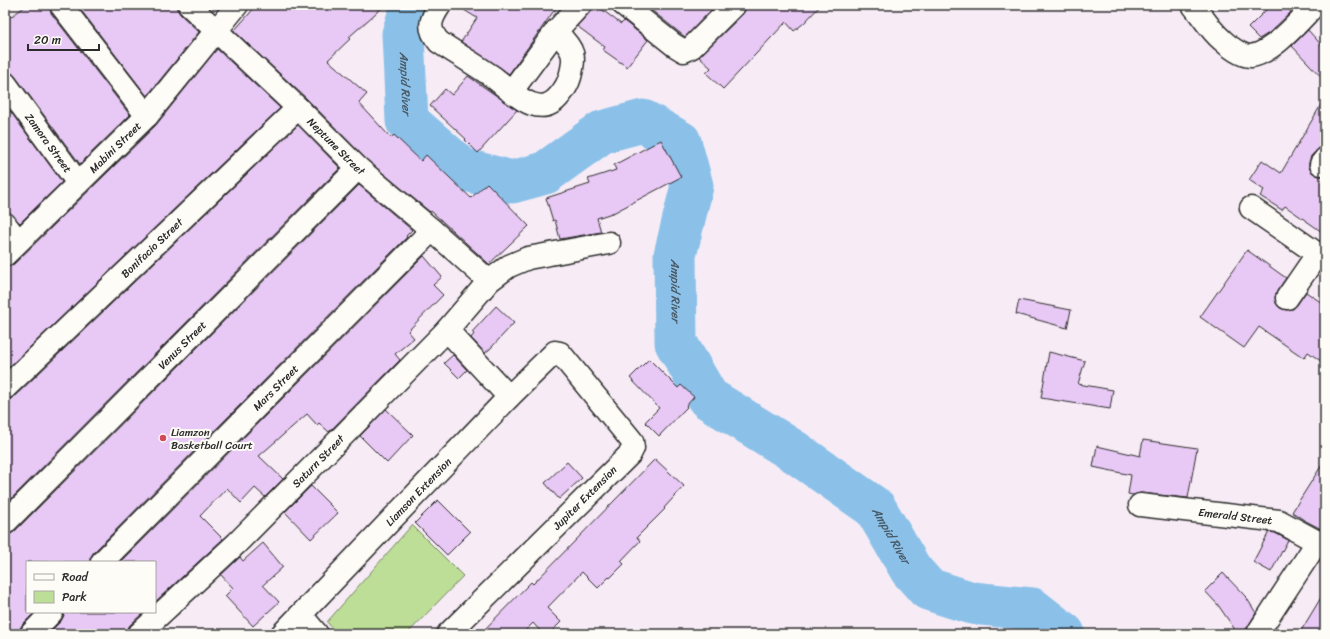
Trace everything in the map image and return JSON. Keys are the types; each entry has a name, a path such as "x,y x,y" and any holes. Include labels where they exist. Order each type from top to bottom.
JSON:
{"street":[{"path":"61,5 147,116"},
{"name":"Neptune Street","path":"189,5 298,108 358,168 432,230 489,281"},
{"name":"Mabini Street","path":"11,248 147,116 237,5"},
{"path":"440,5 431,26 433,34 440,42 494,77 511,92 526,102 542,106 555,101 568,85 574,64 572,50 556,31"},
{"path":"511,92 556,31 580,5"},
{"path":"624,5 678,48 684,51 692,47 734,5"},
{"path":"1199,7 1222,40 1237,51 1250,56 1265,52 1278,42 1315,5"},
{"name":"Zamora Street","path":"5,83 78,183"},
{"name":"Bonifacio Street","path":"5,388 298,108"},
{"name":"Venus Street","path":"5,523 358,168"},
{"path":"1251,208 1321,256 1287,298"},
{"path":"5,224 11,248"},
{"name":"Mars Street","path":"103,561 432,230"},
{"name":"Saturn Street","path":"139,634 237,542 447,330 489,281 509,266 528,258 609,243"},
{"path":"447,330 509,397"},
{"name":"Liamson Extension","path":"282,634 509,397 553,354 558,352"},
{"name":"Jupiter Extension","path":"448,634 630,454 633,448 632,441 558,352"},
{"name":"Emerald Street","path":"1140,505 1271,519 1279,521 1322,544"},
{"path":"1258,633 1322,544"},
{"path":"31,634 51,613"},
{"path":"301,615 317,634"}],"green space":[{"path":"412,525 463,576 407,634 337,634 327,622"}],"building":[{"path":"27,5 49,5 51,13 130,115 80,164 15,76 5,68 5,21"},
{"path":"77,5 177,5 177,9 180,14 199,32 147,96"},
{"path":"257,5 385,5 349,37 351,38 328,60 367,94 359,103 391,138 394,135 421,161 426,155 471,198 487,183 529,226 489,264 431,211 430,212 366,159 307,99 234,31"},
{"path":"456,5 558,5 509,74 461,42 477,18"},
{"path":"592,5 596,5 621,24 624,21 648,40 627,67 603,50 605,47 577,26 589,13"},
{"path":"645,5 716,5 685,37"},
{"path":"746,5 821,5 794,31 786,22 723,89 706,73 711,68 699,57 743,14 746,9"},
{"path":"1271,5 1284,5 1291,12 1269,33 1259,39 1248,28"},
{"path":"1308,30 1325,49 1325,81 1292,46"},
{"path":"217,49 280,108 5,371 5,267 14,264 156,125"},
{"path":"468,76 517,110 478,153 465,140 466,139 430,106 445,89 452,95"},
{"path":"1325,98 1325,147 1320,148 1311,156 1309,168 1313,173 1319,176 1325,176 1325,234 1285,206 1282,210 1260,196 1264,190 1249,180 1262,160 1281,173"},
{"path":"5,104 62,182 20,223 10,213 5,212"},
{"path":"298,125 340,168 5,505 5,400 14,397"},
{"path":"661,140 681,177 615,212 597,218 601,232 560,239 555,220 553,221 546,198 590,184 588,179 616,170 614,165"},
{"path":"359,185 412,230 406,236 407,237 93,553 90,561 26,561 26,613 34,613 22,625 19,634 5,634 5,535 9,535 14,532"},
{"path":"1247,250 1286,278 1277,291 1275,297 1276,303 1280,308 1286,310 1293,309 1306,292 1325,305 1325,364 1308,352 1304,358 1259,327 1244,348 1200,317"},
{"path":"424,256 442,277 433,285 443,295 408,331 414,338 395,354 400,360 329,432 319,423 317,425 307,414 259,456 283,479 265,497 255,488 241,503 227,488 200,516 223,539 156,601 156,561 121,561"},
{"path":"1019,300 1071,310 1067,328 1016,314"},
{"path":"496,306 514,323 485,353 471,338 474,334 472,332"},
{"path":"1049,352 1085,361 1078,384 1113,390 1110,409 1041,398"},
{"path":"453,355 467,370 459,378 444,363"},
{"path":"649,359 678,388 681,385 694,397 686,406 687,407 659,436 645,422 659,408 630,378"},
{"path":"386,409 413,435 387,463 360,436"},
{"path":"1143,440 1197,448 1188,498 1141,493 1133,495 1128,494 1131,475 1093,467 1097,446 1140,456"},
{"path":"655,459 684,486 664,508 665,509 637,537 640,541 621,561 624,564 610,578 609,577 598,588 582,572 547,608 561,622 549,634 543,634 533,623 522,634 480,634 531,582 533,584"},
{"path":"1325,460 1325,531 1292,512"},
{"path":"567,462 582,478 559,499 545,483"},
{"path":"311,486 338,513 311,539 285,512"},
{"path":"438,500 470,532 447,555 415,523"},
{"path":"1269,532 1275,533 1288,540 1271,572 1253,562"},
{"path":"263,543 283,567 263,585 279,602 253,626 225,596 233,588 221,575 240,557 243,561"},
{"path":"1223,573 1246,597 1256,613 1247,628 1238,634 1218,605 1205,591"},
{"path":"1325,591 1325,634 1299,634"},
{"path":"64,613 143,613 130,625 127,630 127,634 48,634 61,621"}],"waterway":[{"name":"Ampid River","path":"412,5 403,34 407,121 462,169 512,182 545,173 602,132 643,121 680,142 692,186 675,255 676,343 708,398 795,452 875,508 911,570 928,589 972,603 1032,609 1064,634"}],"place":[{"name":"Liamzon Basketball Court","path":"163,438"}]}
